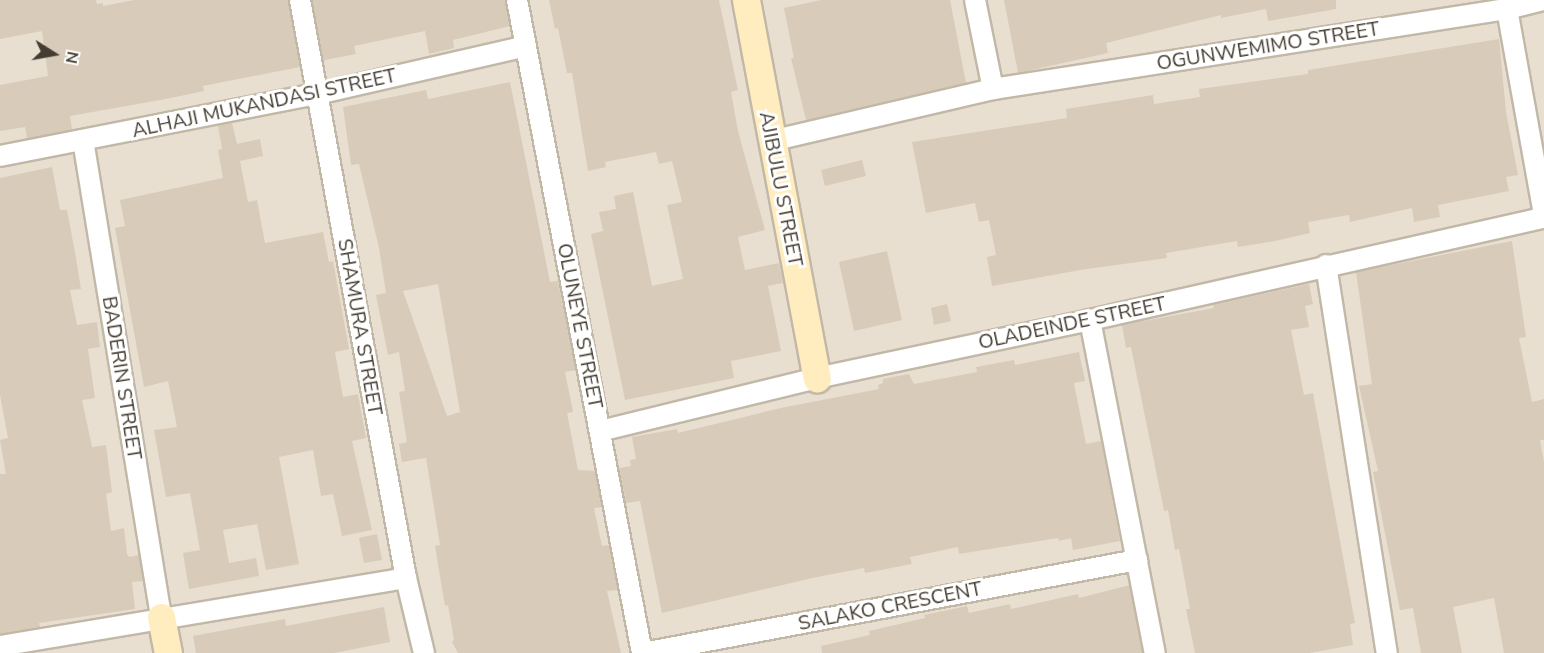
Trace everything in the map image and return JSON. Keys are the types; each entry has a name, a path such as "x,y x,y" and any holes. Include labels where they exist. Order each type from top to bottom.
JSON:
{"street":[{"name":"SHAMURA STREET","path":"300,0 406,578 424,653"},
{"name":"OLUNEYE STREET","path":"517,0 643,653"},
{"name":"AJIBULU STREET","path":"746,0 817,378"},
{"path":"975,0 993,89"},
{"name":"OGUNWEMIMO STREET","path":"771,141 993,89 1507,9 1542,0"},
{"path":"1507,9 1544,216"},
{"name":"ALHAJI MUKANDASI STREET","path":"0,156 317,94 526,46"},
{"name":"BADERIN STREET","path":"83,140 160,617"},
{"name":"OLADEINDE STREET","path":"600,431 817,378 1090,320 1544,216"},
{"path":"1326,265 1387,653"},
{"path":"1090,320 1155,653"},
{"name":"SALAKO CRESCENT","path":"643,653 1137,560"},
{"path":"0,646 160,617 406,578"},
{"path":"160,617 168,653"}],"shaded area":[{"path":"0,0 1544,0 1544,653 0,653"}],"building":[{"path":"0,0 96,0 97,4 103,3 103,6 134,0 288,0 300,67 203,86 204,91 70,116 72,130 27,139 25,127 0,131 0,85 48,76 42,31 0,39"},
{"path":"312,0 505,0 510,26 453,40 454,48 429,54 425,31 354,46 356,54 325,60 324,63"},
{"path":"549,0 719,0 738,90 731,92 738,131 765,230 738,237 745,270 779,263 783,283 768,286 781,351 731,361 734,378 625,400 591,234 603,231 599,212 616,209 614,196 633,192 652,286 683,279 667,205 682,202 672,161 659,164 656,152 605,162 606,167 588,171 572,73 567,73 558,28 555,29"},
{"path":"821,0 950,0 966,83 806,120 791,58 794,58 784,8"},
{"path":"1004,0 1336,0 1336,9 1268,21 1266,9 1221,18 1221,15 1106,43 1108,53 1018,73"},
{"path":"1499,39 1506,112 1518,175 1506,177 1509,191 1438,205 1440,217 1414,222 1412,208 1350,222 1349,215 1308,222 1310,233 1275,241 1238,247 1237,241 1166,253 1167,258 1080,270 992,286 987,257 996,255 989,220 979,222 975,203 926,213 912,142 1067,118 1066,109 1153,95 1154,104 1200,97 1199,89 1308,74 1308,70"},
{"path":"510,82 550,282 558,281 576,370 565,372 573,412 567,413 578,470 595,471 602,507 594,508 602,546 609,545 618,590 607,591 621,653 458,653 452,642 454,640 448,605 445,606 435,546 440,545 426,458 402,462 399,444 407,442 399,392 405,391 399,352 388,355 376,295 386,293 379,248 359,164 351,165 343,107 426,90 428,99","holes":["438,284 460,412 447,416 403,291"]},
{"path":"232,123 237,144 260,139 263,156 240,161 248,202 257,200 265,243 323,232 329,262 333,261 349,349 335,352 343,397 358,394 366,438 352,441 372,530 342,536 333,494 321,496 313,450 279,457 299,564 266,570 257,524 223,530 229,563 256,558 259,576 189,589 183,553 200,550 190,493 166,497 154,430 177,427 168,381 144,387 115,228 125,226 120,200 223,178 218,150 222,149 218,126"},
{"path":"862,160 866,176 825,186 821,170"},
{"path":"52,167 60,210 67,210 81,289 70,290 77,325 97,322 100,347 88,349 95,398 82,400 92,447 106,445 112,492 106,494 111,531 124,528 127,554 129,557 139,555 143,581 132,582 135,609 39,623 40,627 0,634 0,474 6,474 0,440 8,438 0,395 0,178"},
{"path":"1512,241 1526,337 1519,338 1532,402 1544,399 1544,440 1540,440 1544,462 1544,653 1504,653 1494,598 1453,607 1462,653 1421,653 1413,608 1400,610 1373,472 1378,471 1359,386 1372,384 1356,272"},
{"path":"887,251 902,320 854,331 839,262"},
{"path":"1309,284 1313,304 1305,306 1309,327 1291,330 1304,395 1313,393 1355,623 1350,624 1353,645 1309,653 1195,653 1186,609 1190,609 1179,549 1175,550 1168,510 1164,511 1131,347 1126,348 1122,325 1214,308 1213,305"},
{"path":"947,304 951,321 934,325 931,308"},
{"path":"1079,352 1085,381 1074,383 1086,444 1101,441 1120,541 1073,550 1071,538 1059,541 1058,538 959,554 958,547 910,557 912,564 865,573 864,568 817,577 662,613 640,501 626,503 619,468 631,466 630,460 636,459 632,437 677,429 678,433 781,408 879,389 878,385 883,383 883,379 909,374 914,384 977,372 976,367 1014,360 1015,365"},
{"path":"377,534 382,560 364,563 359,538"},
{"path":"1130,585 1143,653 822,653 821,646 870,635 869,631 925,618 924,615 967,606 969,613 1010,604 1011,609 1078,594 1079,598"},
{"path":"384,607 390,642 334,653 196,653 193,636 285,619 286,626"}]}
